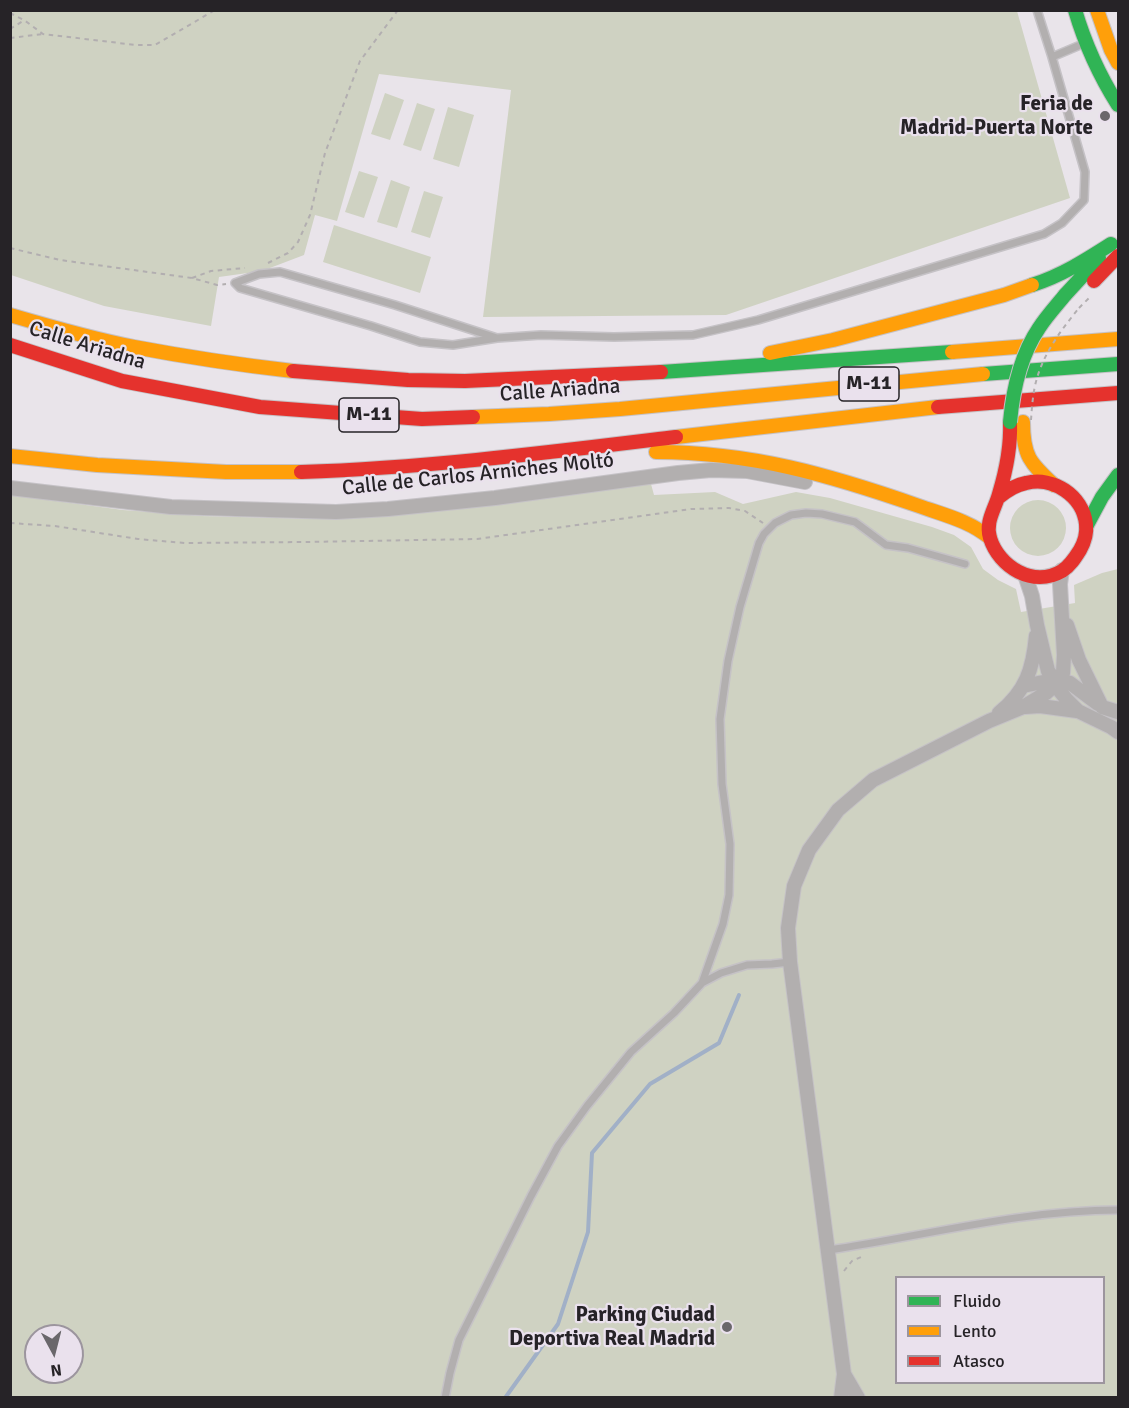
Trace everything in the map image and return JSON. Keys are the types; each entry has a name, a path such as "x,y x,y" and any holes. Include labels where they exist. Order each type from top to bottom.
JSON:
{"main road":[{"path":"1075,10 1095,67 1119,105"},
{"path":"1096,10 1111,50 1119,63"},
{"path":"1073,302 1115,240"},
{"path":"684,371 833,340 1004,296 1048,280 1076,266 1115,240"},
{"path":"1054,485 1031,462 1024,447 1014,392 1020,366 1039,328 1073,302 1119,256"},
{"name":"Calle Ariadna","path":"10,315 133,347 233,364 315,374 408,380 465,381 684,371 1119,339"},
{"name":"Calle Ariadna","path":"10,345 122,381 191,395 260,407 422,419 620,409 943,377 1119,364"},
{"path":"43,370 76,378 122,381"},
{"path":"10,456 97,465 226,472 303,472 400,467 572,450 918,408 1119,393"},
{"path":"1021,422 998,498 990,514 989,524 990,538 998,556 1014,571 1037,577 1050,576 1071,563 1079,553 1087,525 1102,497 1119,476"},
{"path":"572,450 689,453 738,457 807,471 867,488 945,515 973,526 990,538"},
{"path":"998,498 1018,485 1032,481 1054,485 1072,495 1085,515 1087,525"}],"street":[{"name":"Calle de Carlos Arniches Moltó","path":"10,488 171,507 336,512 495,498 678,473 711,470 747,471 869,494 945,515"},
{"path":"841,1398 844,1374 790,962 788,927 794,886 809,850 838,810 873,780 989,721 1023,707 1046,693 1057,683 1063,672 1064,654 1060,584 1062,570"},
{"path":"1025,575 1032,596 1048,670 1059,690 1078,711"},
{"path":"1062,609 1079,660 1102,707 1119,712"},
{"path":"989,721 1013,702 1023,686 1034,662 1037,625"},
{"path":"1023,686 1048,681 1070,683 1119,721"},
{"path":"1023,707 1040,706 1078,711 1119,732"},
{"path":"844,1374 858,1398"}],"lane":[{"path":"497,338 395,305 280,272 259,274 235,283 240,288 420,342 453,345 497,338 541,335 614,337 693,335 758,320 1044,234 1062,223 1084,200 1085,172 1037,10"},
{"path":"1052,57 1085,43"},
{"path":"702,983 723,924 729,895 730,844 722,784 720,718 728,661 740,607 759,543 764,534 775,523 791,515 822,514 855,522 886,545 908,548 965,564"},
{"path":"445,1398 459,1340 558,1146 587,1106 631,1052 674,1013 702,983 721,973 747,965 790,962"},
{"path":"829,1250 977,1223 1050,1213 1119,1210"}],"path":[{"path":"10,38 43,34 135,45 155,45 215,10"},
{"path":"261,266 288,253 298,242 310,215 325,153 360,61 398,10"},
{"path":"10,13 43,34"},
{"path":"10,29 24,20"},
{"path":"10,248 60,260 192,278 217,285 235,283"},
{"path":"192,278 211,272 250,267"},
{"path":"1021,422 1046,354 1060,332 1073,302"},
{"path":"10,523 55,526 138,539 185,543 466,540 691,509 729,508 745,512 770,527"},
{"path":"841,1280 844,1270 852,1261 861,1257 858,1246"}],"green space":[{"path":"11,11 1017,11 1070,198 726,315 483,317 511,90 379,74 337,221 315,215 304,255 262,271 219,277 211,326 104,306 11,275"},
{"path":"385,93 404,100 390,140 371,134"},
{"path":"417,103 435,109 421,151 403,145"},
{"path":"448,107 474,115 459,167 433,159"},
{"path":"359,171 378,177 364,218 345,212"},
{"path":"391,180 410,187 397,228 377,222"},
{"path":"424,191 443,197 430,238 411,232"},
{"path":"334,225 431,257 420,293 323,262"},
{"path":"651,484 654,495 715,492 743,504 796,492 830,498 954,535 971,547 983,569 1016,589 1021,612 1075,603 1074,585 1118,569 1118,1397 11,1398 11,495 123,510 202,516 314,519 464,508"},
{"path":"1032,500 1044,500 1054,504 1062,512 1066,528 1062,544 1054,552 1044,556 1032,556 1022,552 1014,544 1010,534 1010,522 1014,512 1022,504"}],"waterway":[{"path":"505,1398 558,1324 588,1232 592,1153 650,1084 719,1043 739,995"}],"traffic: fast":[{"path":"1075,10 1093,59 1118,105"},
{"path":"1032,285 1083,262 1111,244"},
{"path":"1065,295 1099,258"},
{"path":"1010,422 1015,385 1022,361 1032,339 1065,295"},
{"path":"661,372 952,352"},
{"path":"983,374 1118,364"},
{"path":"1087,525 1102,497 1118,475"}],"traffic: slow":[{"path":"1097,10 1118,63"},
{"path":"770,353 833,340 1004,295 1032,285"},
{"path":"10,315 87,337 134,347 293,371"},
{"path":"952,352 1118,339"},
{"path":"473,417 620,409 983,374"},
{"path":"676,437 938,407"},
{"path":"1023,422 1026,451 1039,471 1054,485"},
{"path":"656,452 725,456 822,475 956,519 990,538"},
{"path":"10,456 97,465 226,472 301,472"}],"traffic: jam":[{"path":"1094,281 1118,256"},
{"path":"10,345 122,381 260,407 422,419 473,417"},
{"path":"293,371 408,380 465,381 661,372"},
{"path":"938,407 1118,393"},
{"path":"998,498 1014,487 1036,482 1056,486 1073,497 1084,514 1086,531 1081,547 1070,564 1051,576 1029,576 1009,566 994,548 989,526 1008,458 1010,422"},
{"path":"301,472 442,463 676,437"}],"place":[{"name":"Feria de Madrid-Puerta Norte","path":"1105,116"},
{"name":"Parking Ciudad Deportiva Real Madrid","path":"727,1327"}]}
